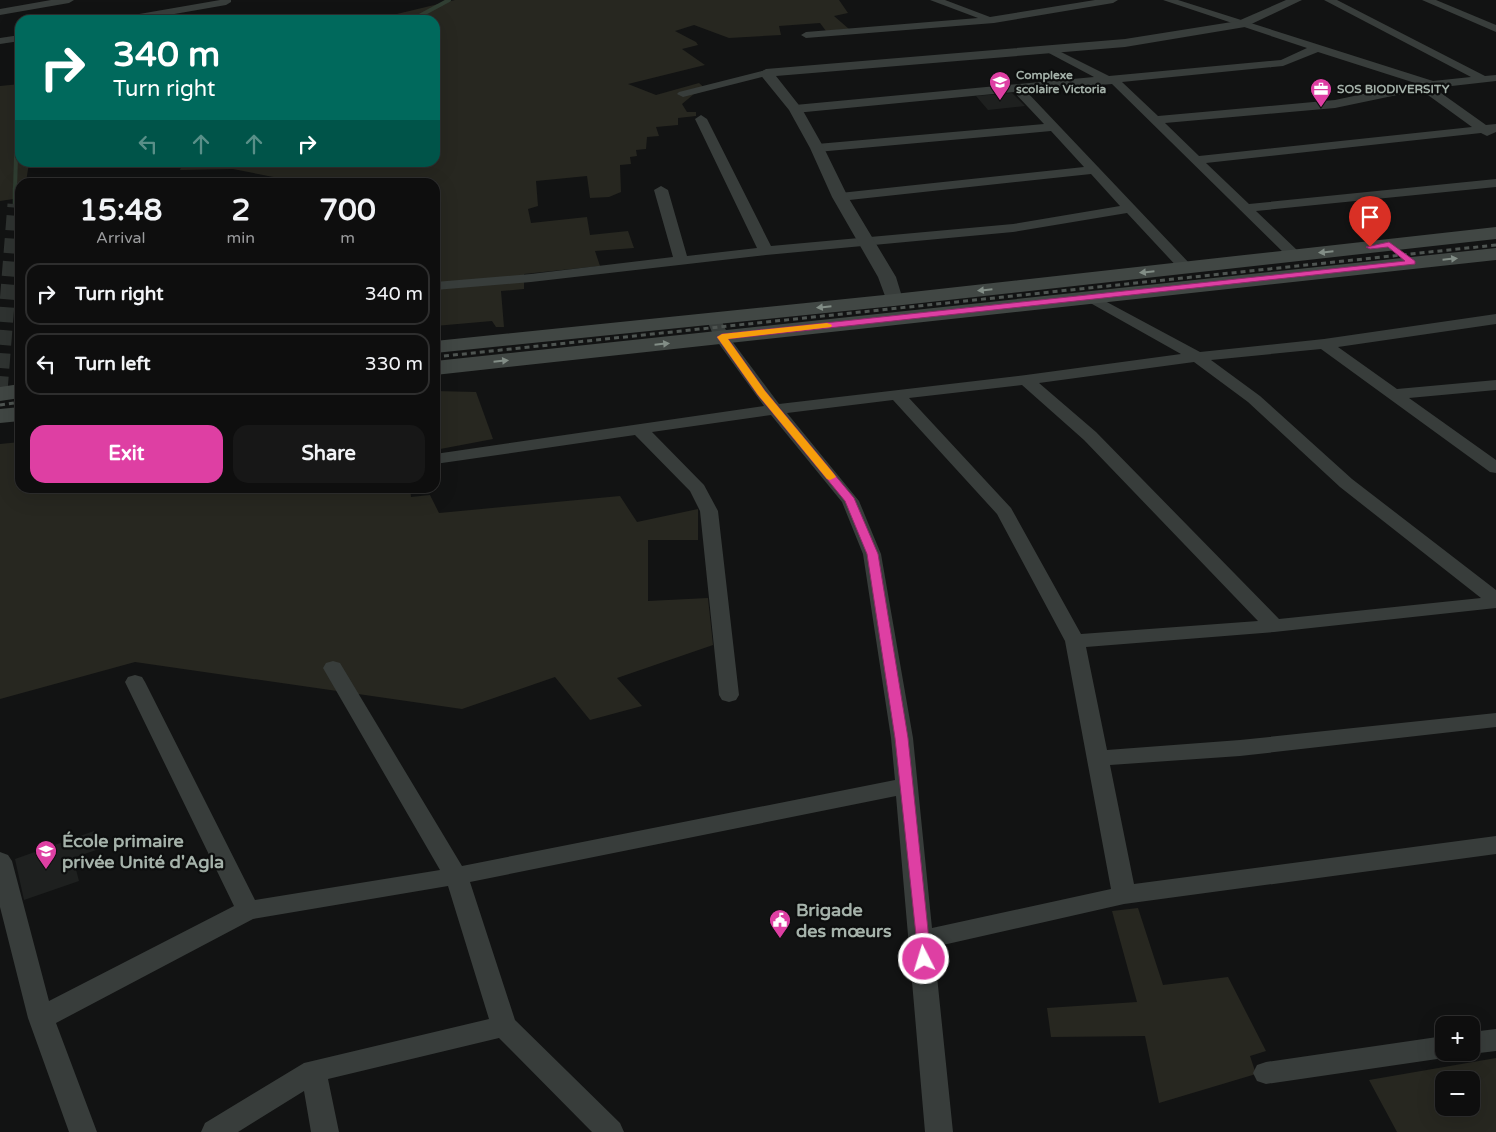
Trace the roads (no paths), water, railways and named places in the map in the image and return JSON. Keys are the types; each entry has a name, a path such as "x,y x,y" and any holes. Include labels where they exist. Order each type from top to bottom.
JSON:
{"main road":[{"path":"440,366 476,354 924,306 1186,268 1496,233"},
{"path":"1389,245 1412,263"},
{"path":"718,328 894,300 924,306 1090,297 1496,254"},
{"path":"440,348 476,354"},
{"path":"0,394 15,392"},
{"path":"0,416 15,414"}],"street":[{"path":"0,12 69,0"},
{"path":"151,15 226,2 226,0"},
{"path":"935,0 994,20"},
{"path":"1056,0 1075,6"},
{"path":"806,35 994,20 1113,0"},
{"path":"1168,0 1423,84 1496,138"},
{"path":"683,94 766,73 1125,43 1241,24 1296,0"},
{"path":"1328,0 1483,79"},
{"path":"1427,0 1496,28"},
{"path":"0,41 15,39"},
{"path":"795,109 1016,88 1114,82 1284,63 1318,48"},
{"path":"1049,49 1114,82 1294,255"},
{"path":"766,73 795,109 817,148 840,197 868,241 886,277 894,300"},
{"path":"1155,120 1335,104 1423,84 1496,78"},
{"path":"1016,88 1186,268"},
{"path":"701,119 766,251"},
{"path":"817,148 1053,127"},
{"path":"1197,160 1496,128"},
{"path":"840,197 1094,170"},
{"path":"1245,208 1496,183"},
{"path":"661,190 681,260"},
{"path":"440,286 531,278 766,251 1013,228 1130,208"},
{"path":"1090,297 1197,357 1254,399 1346,483 1496,601"},
{"path":"440,458 775,409 1026,380 1197,357 1324,344 1496,319"},
{"path":"718,328 775,409 850,501 872,554 902,738 939,1132"},
{"path":"1324,344 1496,468"},
{"path":"1026,380 1090,436 1274,626"},
{"path":"1394,394 1496,386"},
{"path":"897,395 1005,512 1075,641 1124,895"},
{"path":"639,429 698,490 709,510 730,695"},
{"path":"1075,641 1274,626 1496,601"},
{"path":"333,668 456,876 504,1026 610,1132"},
{"path":"135,682 248,910"},
{"path":"1098,758 1240,748 1496,720"},
{"path":"41,1018 248,910 456,876 906,786"},
{"path":"922,940 1124,895 1496,845"},
{"path":"0,860 41,1018 83,1132"},
{"path":"215,1132 313,1071 504,1026"},
{"path":"1480,1042 1496,1040"},
{"path":"1266,1073 1435,1048"},
{"path":"313,1071 325,1132"}],"waterway":[{"path":"421,15 449,0"},
{"path":"15,178 16,167"},
{"path":"15,189 15,204"}],"tunnel":[{"path":"0,391 15,204"}],"railway":[{"path":"440,356 1496,245"},
{"path":"0,405 15,403"}],"place":[{"name":"Complexe scolaire Victoria","path":"1000,101"},
{"name":"SOS BIODIVERSITY","path":"1321,108"},
{"name":"École primaire privée Unité d'Agla","path":"46,870"},
{"name":"Brigade des mœurs","path":"780,939"}]}
